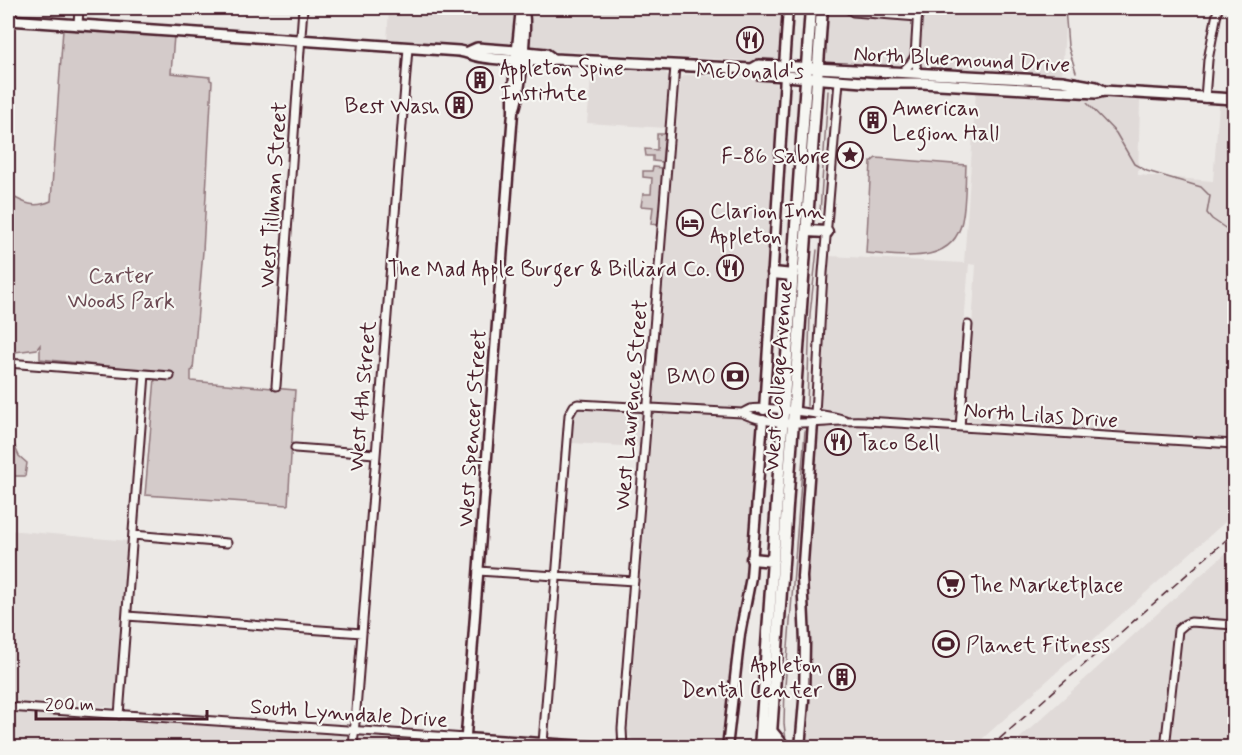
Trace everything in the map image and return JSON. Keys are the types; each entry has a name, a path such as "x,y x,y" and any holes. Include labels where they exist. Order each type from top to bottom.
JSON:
{"main road":[{"name":"West College Avenue","path":"760,747 772,561 807,231 812,73 811,8"},
{"name":"West College Avenue","path":"770,747 788,417 793,275 812,73 822,8"},
{"path":"8,21 468,52 476,56 546,54 553,58 752,69 759,74 785,71 812,73"},
{"path":"882,83 891,78 912,79 917,72"},
{"name":"North Bluemound Drive","path":"812,73 917,72 1062,81 1096,87 1104,91"},
{"name":"North Bluemound Drive","path":"812,73 838,81 922,83 1065,92 1104,91 1234,99"},
{"path":"807,231 827,232"},
{"path":"773,273 793,275"},
{"path":"753,559 772,561"},
{"path":"772,732 785,747"}],"street":[{"path":"78,25 79,8"},
{"name":"West Tillman Street","path":"276,386 303,8"},
{"name":"West Spencer Street","path":"466,743 513,112 512,99 526,14 522,8"},
{"path":"764,410 788,8"},
{"path":"847,8 853,12 918,17"},
{"path":"917,72 915,56 918,8"},
{"path":"1205,98 1208,60 1218,8"},
{"name":"West 4th Street","path":"353,747 408,48"},
{"path":"902,72 915,56"},
{"name":"West Lawrence Street","path":"622,747 675,66"},
{"path":"800,747 806,642 802,577 838,81"},
{"path":"960,427 968,326"},
{"path":"8,363 170,376"},
{"path":"119,715 145,374"},
{"path":"543,743 570,411 575,405 581,404 742,413 763,420 788,417"},
{"path":"742,413 751,409 764,410 788,417"},
{"name":"North Lilas Drive","path":"788,417 1234,444"},
{"path":"727,747 739,641 753,559 763,420"},
{"path":"295,448 375,454"},
{"path":"133,535 227,543"},
{"path":"478,571 634,580"},
{"path":"126,616 362,633"},
{"path":"1166,747 1175,643 1181,627 1193,622 1234,625"},
{"name":"South Lynndale Drive","path":"8,707 354,731 466,743 543,743 616,747"},
{"path":"686,747 694,747"}],"shaded area":[{"path":"389,8 515,8 512,39 508,45 503,47 387,42"},
{"path":"529,8 784,8 779,58 776,62 537,50 526,40"},
{"path":"829,8 1066,8 1062,79 830,64 826,60"},
{"path":"592,67 664,71 670,81 666,128 587,123"},
{"path":"686,75 772,80 780,93 748,565 728,692 724,734 718,744 699,745 635,742 629,736 628,731 672,171 680,83 681,78"},
{"path":"976,91 1140,101 1138,175 1213,181 1219,105 1234,106 1234,514 973,747 811,748 808,742 811,641 807,582 829,256 964,263","holes":["969,264 976,265 966,415 969,421 976,424 1000,425 999,434 955,431"]},
{"path":"581,407 643,413 640,447 572,443 574,410"},
{"path":"8,530 128,541 113,707 8,701"},
{"path":"1234,546 1234,747 1171,747 1173,716 1167,725 1165,747 1009,748 1170,602"},
{"path":"8,712 347,736 346,747 8,747"},
{"path":"362,737 447,743 454,747 357,747 358,740"}],"green space":[{"name":"Carter Woods Park","path":"63,29 174,36 171,73 210,77 212,81 203,251 191,381 295,390 288,505 145,495 155,378 170,379 171,373 40,359 40,345 37,349 8,353 8,194 34,205 51,201"},
{"path":"657,134 665,134 662,162 653,161 653,156 646,156 645,149 657,150"},
{"path":"876,158 966,165 962,221 957,236 948,246 923,255 866,253 871,162"},
{"path":"653,167 663,168 658,225 651,224 653,207 641,206 643,194 651,194 652,178 643,177 643,171 652,171"},
{"path":"8,431 19,456 27,463 25,476 14,476 8,457"}],"waterway":[{"path":"1065,8 1068,46 1076,72"},
{"path":"820,213 828,91"},
{"path":"1087,103 1116,133 1134,164 1147,171 1201,187 1210,196 1207,213 1234,234"},
{"path":"807,406 810,314 817,250"},
{"path":"786,741 785,686 805,431"}],"railway":[{"path":"989,748 1234,533"}],"place":[{"name":"McDonald's","path":"750,40"},
{"name":"Appleton Spine Institute","path":"480,80"},
{"name":"Best Wash","path":"459,105"},
{"name":"American Legion Hall","path":"873,120"},
{"name":"F-86 Sabre","path":"850,155"},
{"name":"Clarion Inn Appleton","path":"690,223"},
{"name":"The Mad Apple Burger & Billiard Co.","path":"730,268"},
{"name":"BMO","path":"735,376"},
{"name":"Taco Bell","path":"838,442"},
{"name":"The Marketplace","path":"951,584"},
{"name":"Planet Fitness","path":"946,644"},
{"name":"Appleton Dental Center","path":"842,677"}]}
